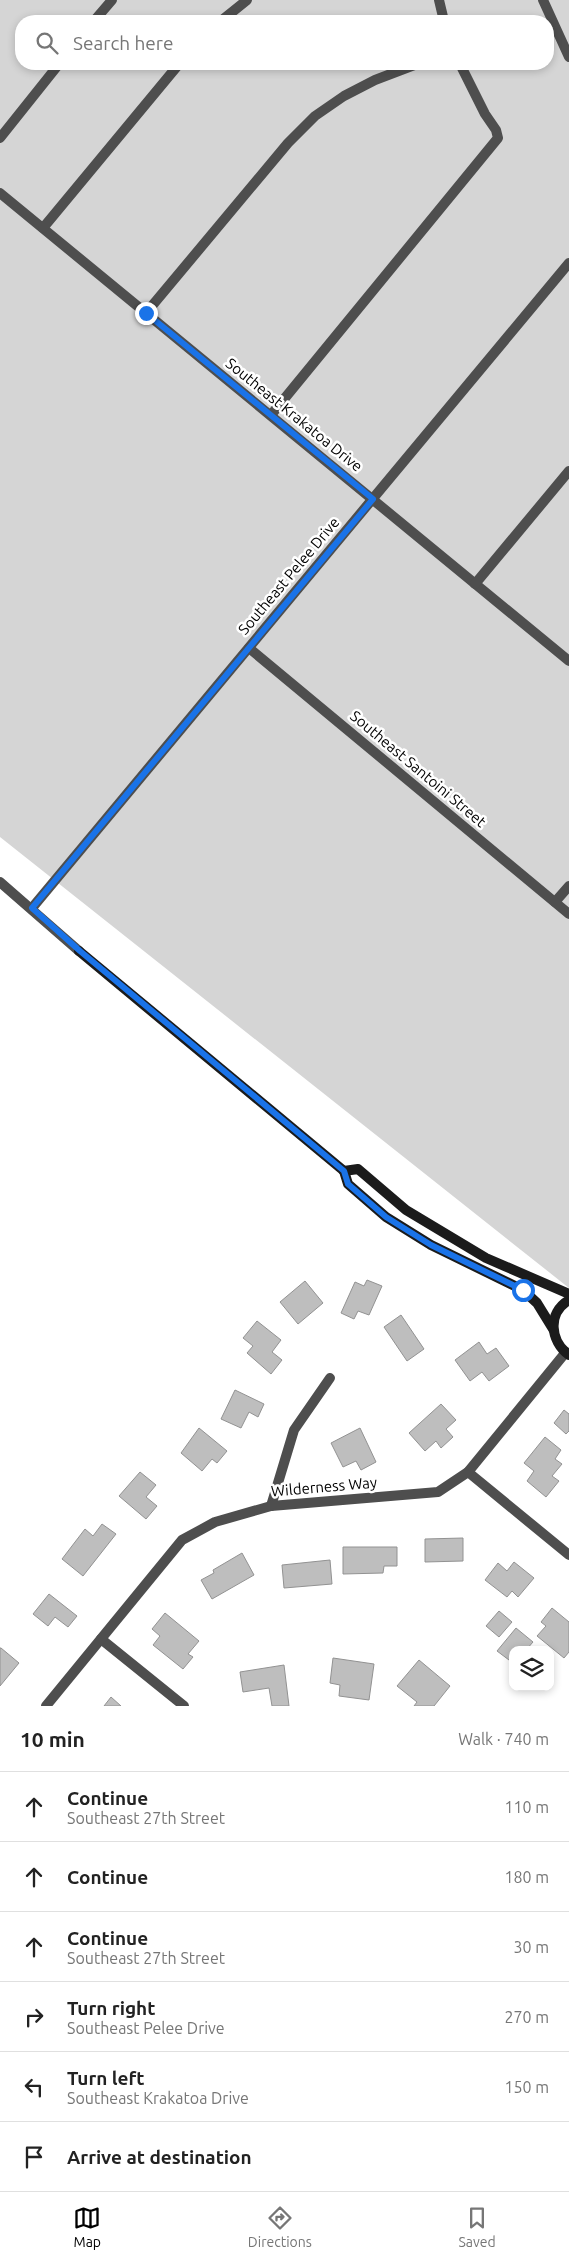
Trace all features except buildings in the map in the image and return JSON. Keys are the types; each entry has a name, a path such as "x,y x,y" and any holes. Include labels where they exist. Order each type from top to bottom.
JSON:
{"main road":[{"path":"80,951 344,1171 348,1184 386,1217 431,1245 523,1290 537,1303 553,1329 555,1339 568,1354"},
{"path":"344,1171 358,1169 406,1210 486,1258 569,1294"},
{"path":"553,1329 559,1309 569,1300"}],"street":[{"path":"99,15 112,0"},
{"path":"229,15 248,0"},
{"path":"439,0 443,15"},
{"path":"543,0 550,15"},
{"path":"554,24 569,57"},
{"path":"0,138 54,70"},
{"path":"43,228 174,70"},
{"path":"146,313 288,143 315,116 344,96 374,80 401,70"},
{"path":"271,415 498,138 496,130 484,114 463,70"},
{"name":"Southeast Krakatoa Drive","path":"0,192 569,661"},
{"name":"Southeast Pelee Drive","path":"32,908 569,263"},
{"path":"475,584 569,471"},
{"name":"Southeast Santoini Street","path":"249,648 569,914"},
{"path":"0,882 80,951"},
{"path":"555,902 569,886"},
{"name":"Wilderness Way","path":"46,1706 182,1540 216,1522 270,1506 438,1492 468,1472 568,1354"},
{"path":"270,1506 294,1430 330,1378"},
{"path":"468,1472 569,1555"},
{"path":"101,1639 184,1706"}],"shaded area":[{"path":"0,0 569,0 569,1288 0,837"}],"route":[{"path":"146,313 373,499 32,908 80,951 344,1171 348,1184 386,1217 431,1245 523,1290"}]}
